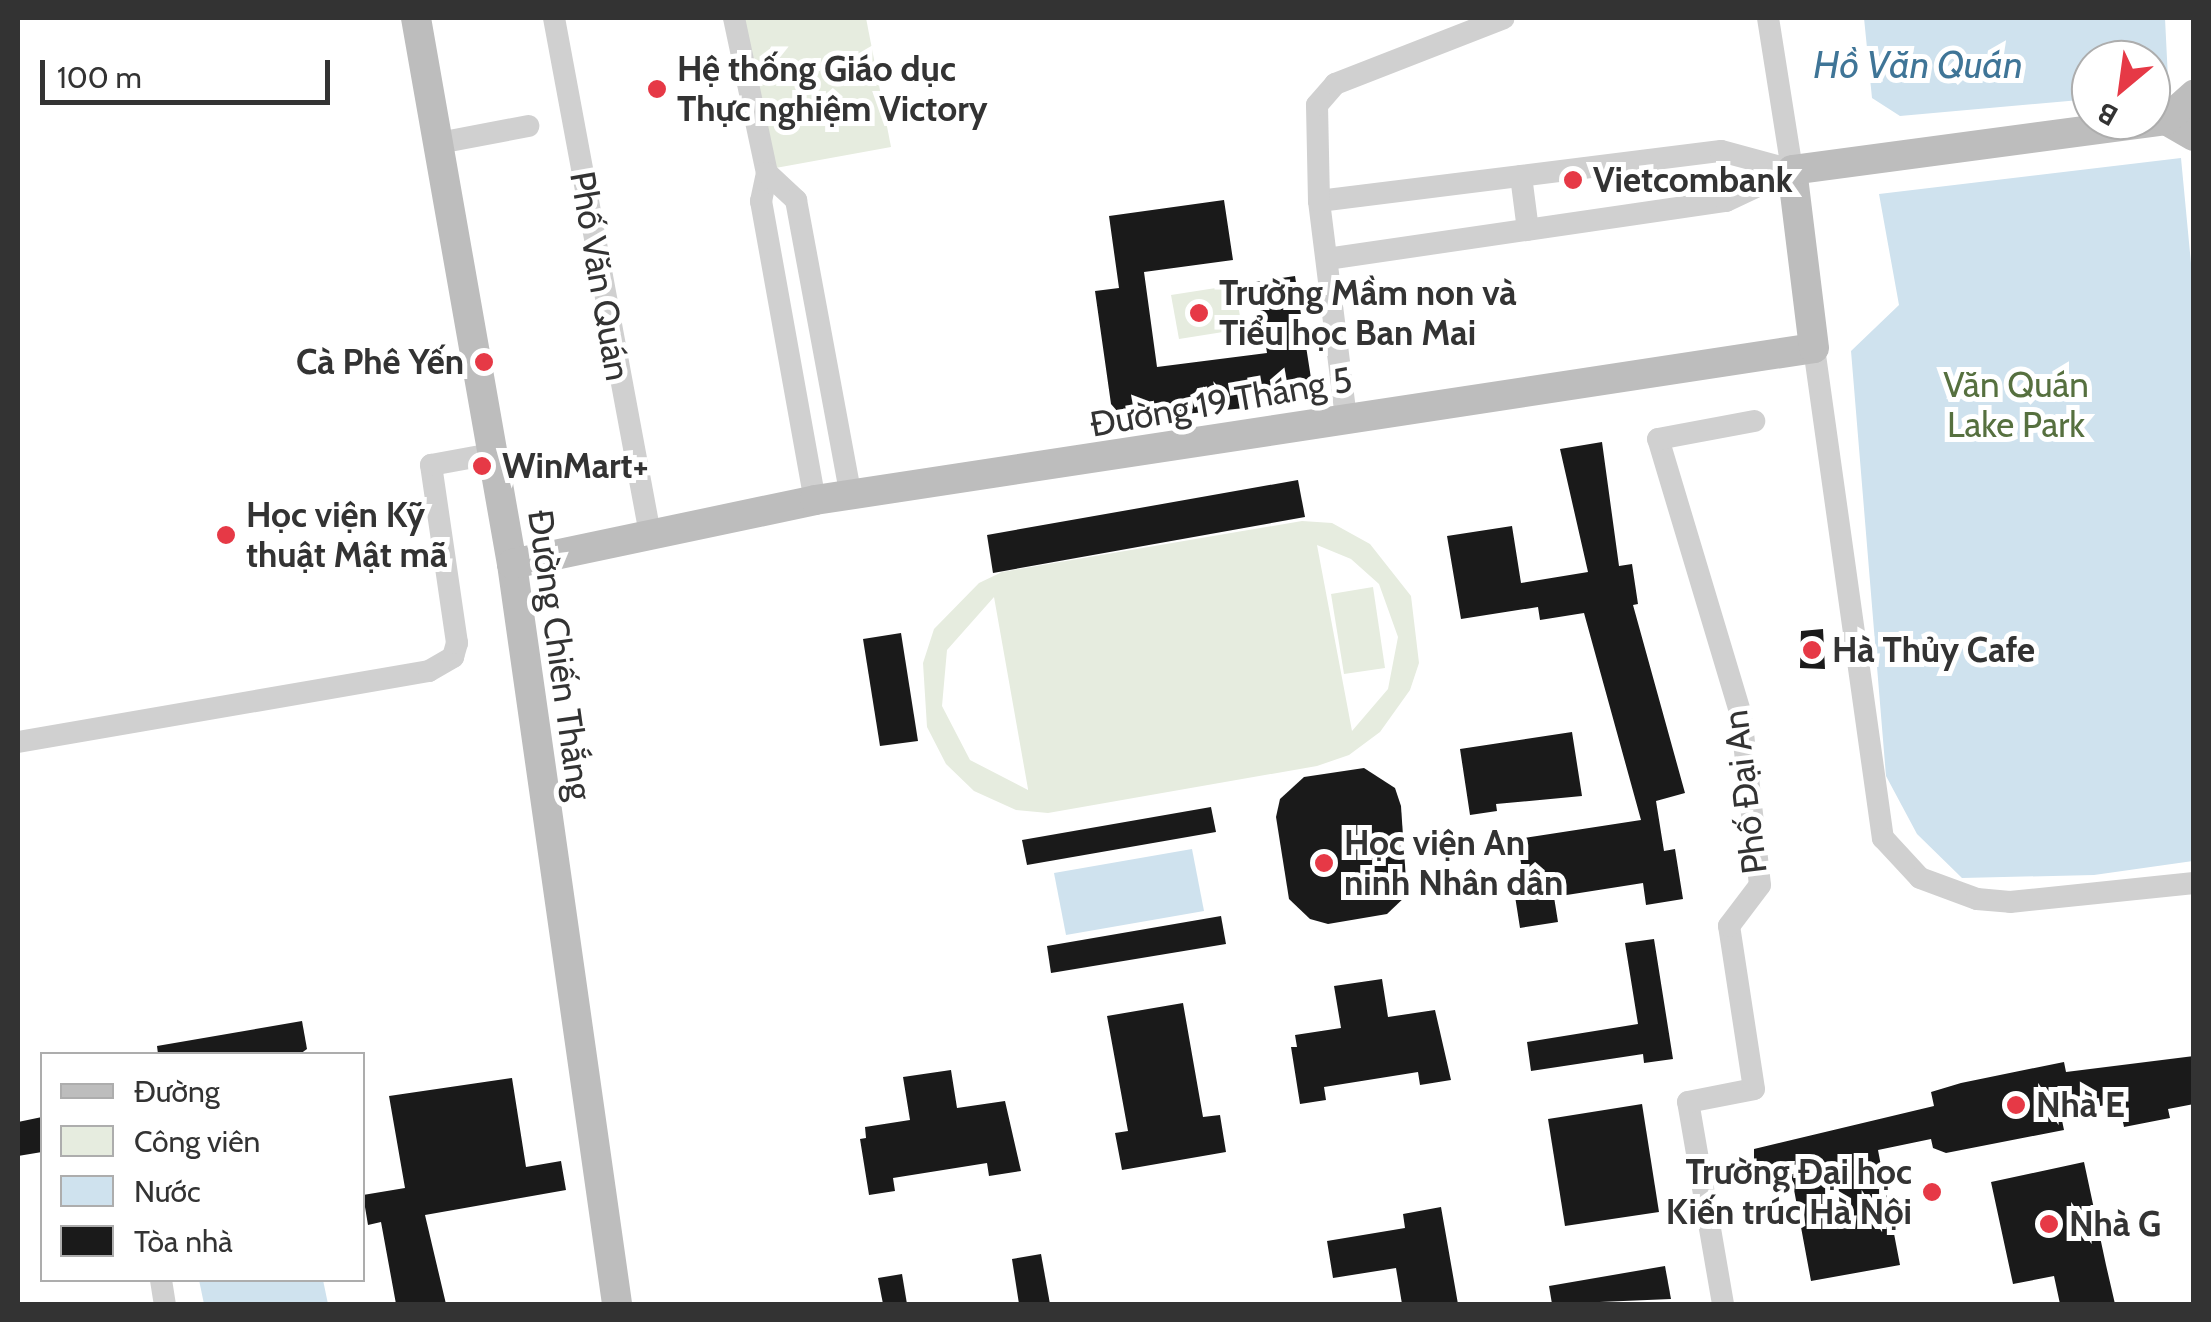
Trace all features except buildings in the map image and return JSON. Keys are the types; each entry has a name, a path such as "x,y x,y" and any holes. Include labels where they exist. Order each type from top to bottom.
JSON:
{"street":[{"name":"Đường Chiến Thắng","path":"416,18 512,564 617,1304"},
{"name":"Phố Văn Quán","path":"554,18 650,534"},
{"path":"734,18 767,173 760,201 815,500"},
{"path":"1346,418 1319,201 1313,130 1317,105 1335,84 1504,18"},
{"path":"1768,18 1884,838 1920,878 1977,899 2010,902 2194,882"},
{"path":"1327,259 1726,200 1792,170 2186,106 2194,136"},
{"path":"439,143 528,126"},
{"path":"1319,201 1721,151 1792,170"},
{"path":"767,173 796,200 851,496"},
{"path":"1521,176 1528,230"},
{"name":"Đường 19 Tháng 5","path":"512,564 815,500 1038,471 1346,418 1814,348"},
{"name":"Phố Đại An","path":"1723,1304 1688,1102 1754,1090 1729,926 1760,885 1742,715 1658,439 1754,420"},
{"path":"18,742 429,670 453,657 457,643 431,465 490,454"}],"green space":[{"path":"737,18 866,18 891,147 770,169"},
{"path":"1235,285 1242,329 1179,339 1171,295"},
{"path":"1302,521 1332,523 1370,544 1411,596 1419,663 1410,690 1380,732 1349,755 1317,766 1048,813 1016,810 974,791 946,764 927,727 923,663 934,629 979,583 1002,572","holes":["1317,545 1351,559 1379,584 1398,637 1388,689 1352,731","994,597 1028,789 1028,790 970,760 942,706 947,650"]},
{"path":"1373,587 1385,668 1344,674 1331,594"}],"water":[{"name":"Hồ Văn Quán","path":"1864,18 2165,18 2166,40 2071,40 2071,101 1900,116 1872,98"},
{"name":"Hồ Văn Quán","path":"2181,158 2194,295 2193,861 2094,875 1962,878 1917,834 1886,776 1851,351 1899,305 1879,194"},
{"path":"1192,849 1204,911 1066,935 1054,873"},
{"path":"199,1282 323,1282 328,1304 204,1304"}],"place":[{"name":"Hệ thống Giáo dục Thực nghiệm Victory","path":"657,89"},
{"name":"Vietcombank","path":"1573,180"},
{"name":"Trường Mầm non và Tiểu học Ban Mai","path":"1199,313"},
{"name":"Cà Phê Yến","path":"484,362"},
{"name":"WinMart+","path":"482,466"},
{"name":"Học viện Kỹ thuật Mật mã","path":"226,535"},
{"name":"Hà Thủy Cafe","path":"1812,650"},
{"name":"Học viện An ninh Nhân dân","path":"1324,863"},
{"name":"Nhà E","path":"2016,1105"},
{"name":"Trường Đại học Kiến trúc Hà Nội","path":"1932,1192"},
{"name":"Nhà G","path":"2049,1224"}],"park label":[{"name":"Văn Quán Lake Park","path":"2016,405"}]}
